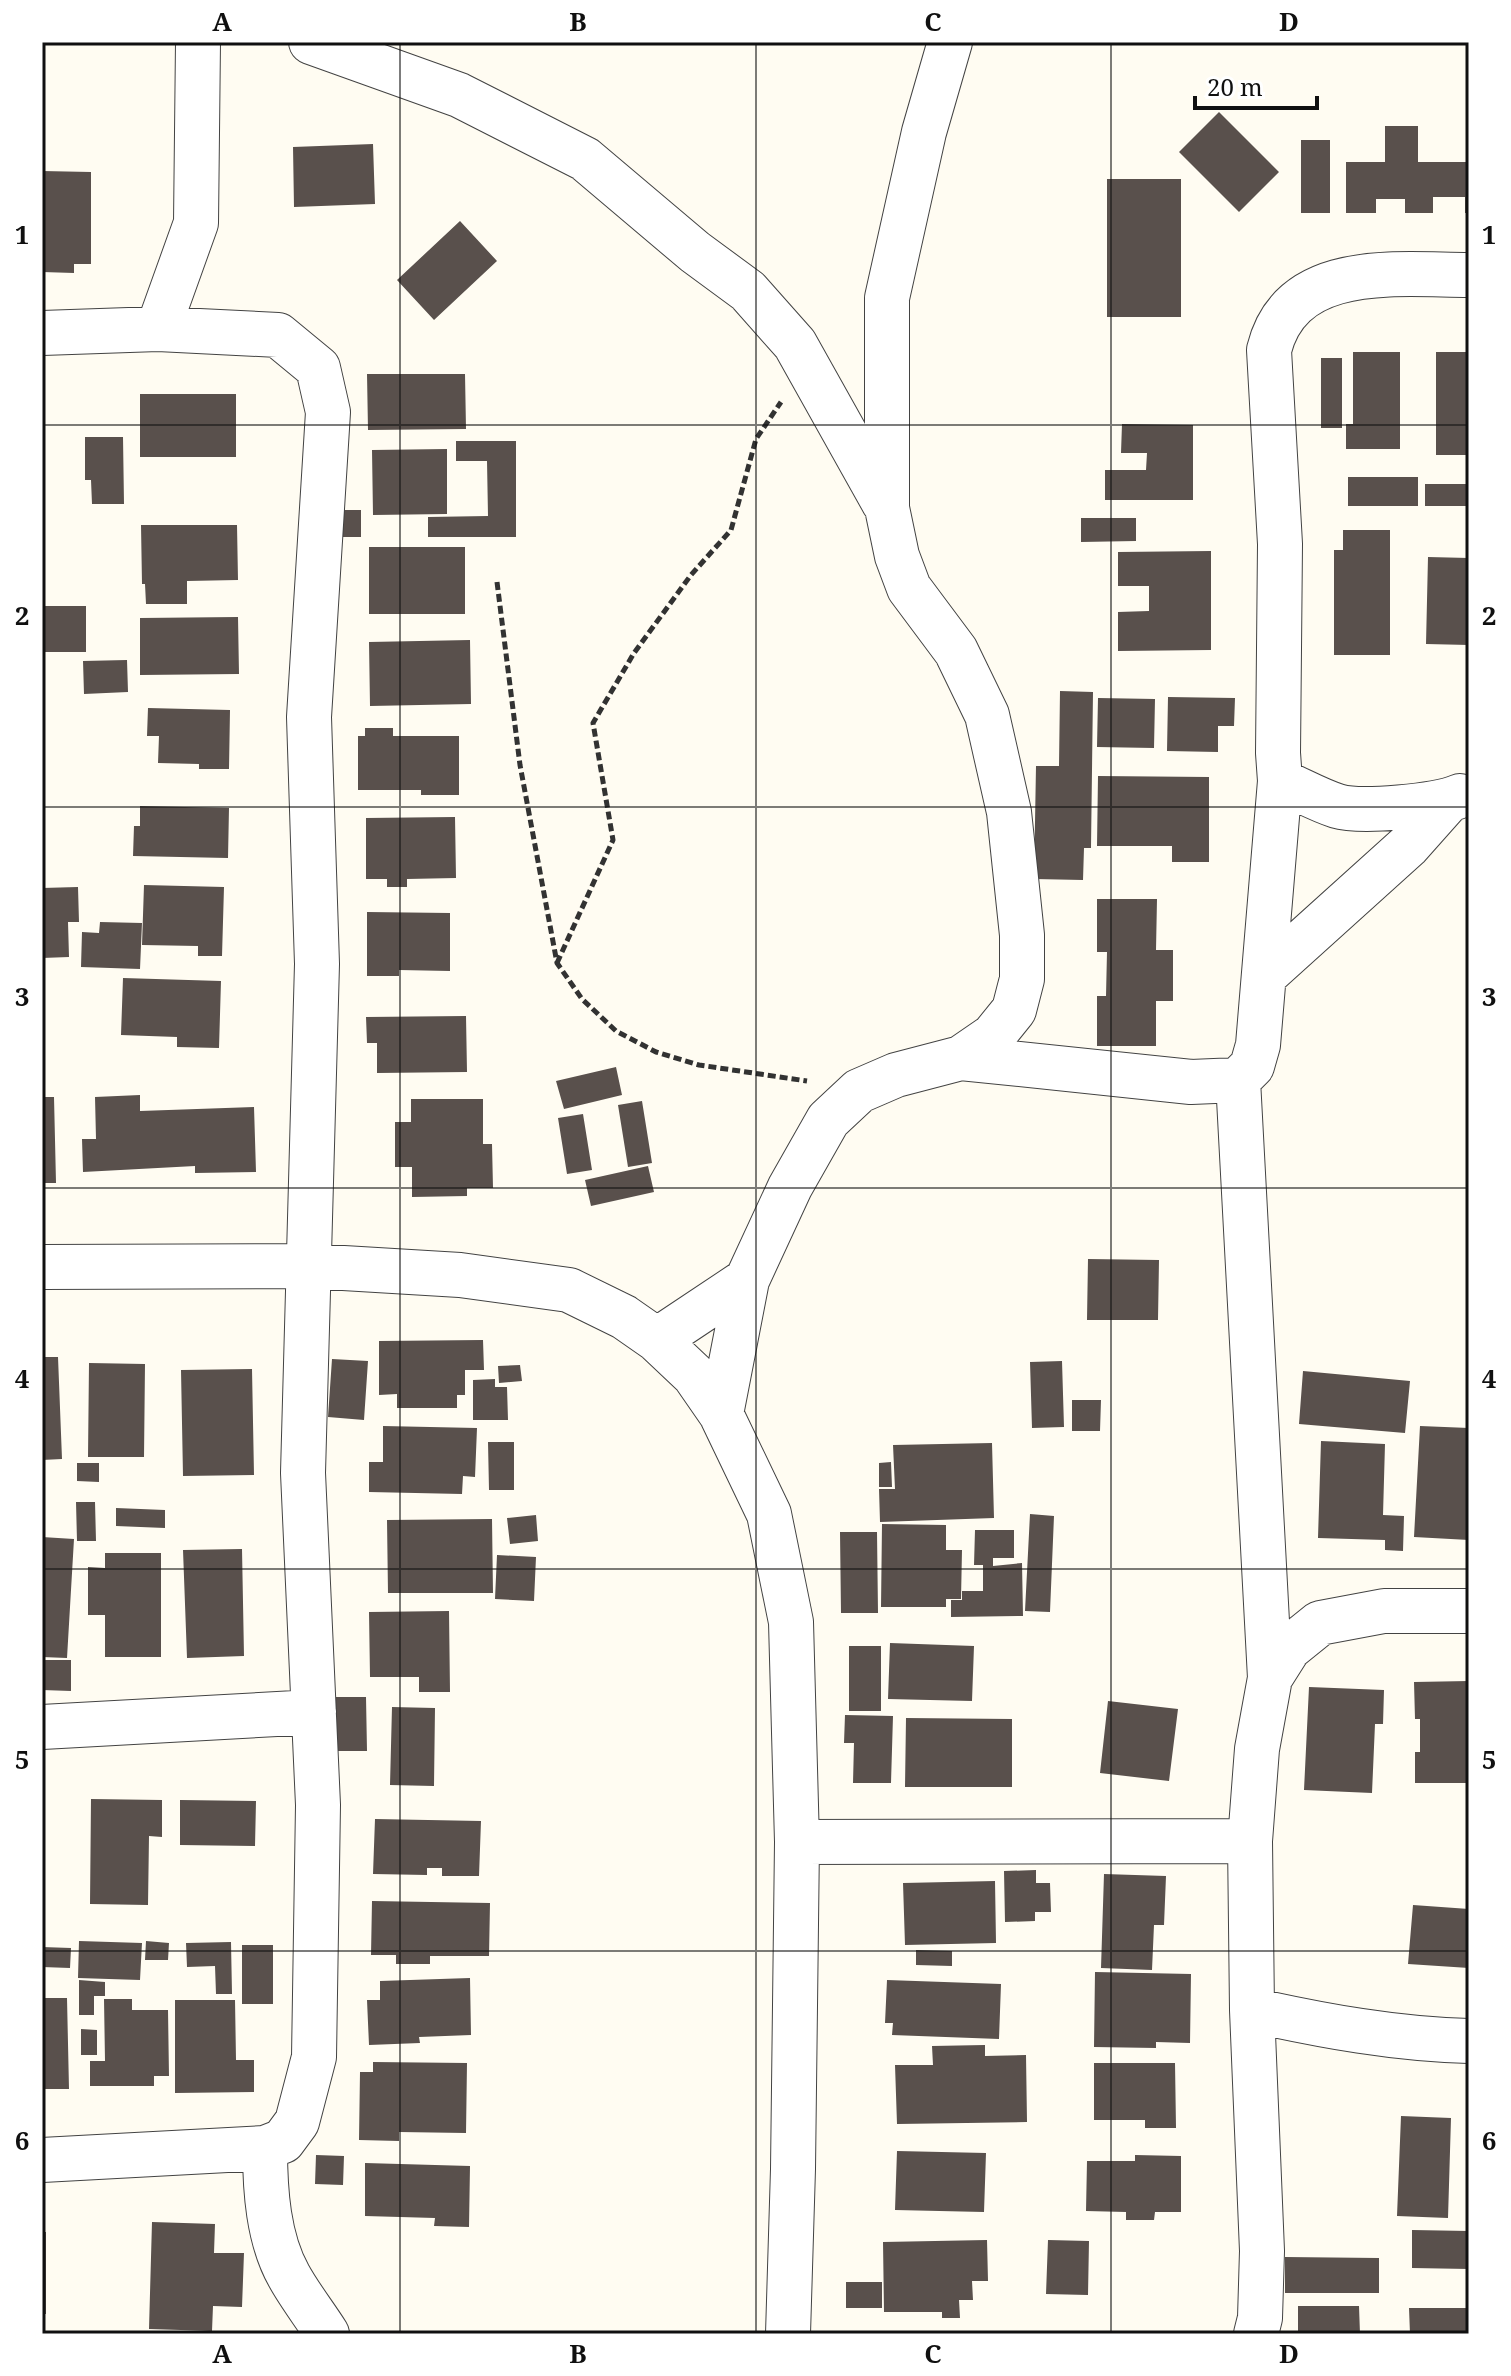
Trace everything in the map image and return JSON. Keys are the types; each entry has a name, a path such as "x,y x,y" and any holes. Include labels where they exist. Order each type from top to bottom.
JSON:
{"street":[{"path":"158,329 196,223 198,42"},
{"path":"311,42 459,95 585,159 695,252 748,291 795,344 887,508"},
{"path":"721,1414 747,1280 790,1187 828,1120 859,1091 896,1075 961,1058 993,1036 1014,1010 1022,979 1022,935 1009,812 987,715 956,651 909,588 897,556 887,508 887,298 924,132 950,42"},
{"path":"961,1058 1178,1081 1238,1080 1252,1066 1258,1045 1280,781 1280,544 1269,350 1273,333 1290,306 1322,286 1365,274 1469,275"},
{"path":"42,333 158,329 278,335 318,368 328,412 309,717 317,964 303,1473 318,1805 314,2057 297,2122 283,2141 265,2148 42,2160"},
{"path":"1280,781 1340,807 1381,808 1459,796"},
{"path":"1264,976 1459,796"},
{"path":"1238,1080 1270,1678 1257,1749 1250,1841 1252,2010 1262,2251 1260,2318 1256,2334"},
{"path":"42,1267 310,1266 460,1275 569,1290 624,1317 657,1340 694,1375 721,1414 769,1514 791,1622 797,1842 788,2334"},
{"path":"657,1340 747,1280"},
{"path":"1270,1678 1289,1648 1320,1623 1384,1611 1469,1611"},
{"path":"42,1727 314,1712"},
{"path":"797,1842 1250,1841"},
{"path":"1252,2010 1338,2029 1430,2040 1469,2041"},
{"path":"265,2148 265,2192 287,2274 327,2334"}],"path":[{"path":"557,963 613,840 593,723 634,653 691,575 731,530 756,439 808,367"},
{"path":"497,582 520,765 557,963 582,999 616,1031 656,1052 699,1065 859,1091"}],"building":[{"path":"1219,112 1279,172 1239,212 1179,152"},
{"path":"1385,126 1418,126 1418,162 1469,162 1469,213 1465,213 1465,197 1433,197 1433,213 1405,213 1405,199 1376,199 1376,213 1346,213 1346,162 1385,162"},
{"path":"1301,140 1330,140 1330,213 1301,213"},
{"path":"373,144 375,204 294,207 293,147"},
{"path":"42,171 91,172 91,264 74,264 74,273 42,272"},
{"path":"1107,179 1181,179 1181,317 1107,317"},
{"path":"460,221 497,261 434,320 397,280"},
{"path":"1353,352 1400,352 1400,449 1346,449 1346,424 1353,424"},
{"path":"1436,352 1469,352 1469,455 1436,455"},
{"path":"1321,358 1342,358 1342,428 1321,428"},
{"path":"367,374 465,374 466,429 368,430"},
{"path":"140,394 236,394 236,457 140,457"},
{"path":"1122,424 1193,425 1193,500 1105,500 1105,470 1146,470 1147,453 1121,453"},
{"path":"85,437 123,437 124,504 92,504 91,480 85,480"},
{"path":"456,441 516,441 516,537 428,537 428,517 488,516 487,461 456,461"},
{"path":"447,449 447,514 373,515 372,450"},
{"path":"1348,477 1418,477 1418,506 1348,506"},
{"path":"1425,484 1469,484 1469,506 1425,506"},
{"path":"336,510 361,510 361,537 336,537"},
{"path":"1081,518 1136,518 1136,541 1081,542"},
{"path":"141,525 237,525 238,580 187,581 187,604 146,604 145,584 142,584"},
{"path":"1343,530 1390,530 1390,655 1334,655 1334,550 1343,550"},
{"path":"369,547 465,547 465,614 369,614"},
{"path":"1211,551 1211,650 1118,651 1118,612 1149,611 1149,586 1118,586 1118,552"},
{"path":"1428,557 1469,558 1469,645 1426,644"},
{"path":"42,606 86,606 86,652 42,652"},
{"path":"238,617 239,674 140,675 140,618"},
{"path":"470,640 471,704 370,706 369,642"},
{"path":"127,660 128,692 84,694 83,661"},
{"path":"1060,691 1093,692 1091,848 1084,848 1083,880 1034,879 1036,766 1059,766"},
{"path":"1168,697 1235,698 1234,726 1218,726 1218,752 1167,751"},
{"path":"1098,698 1155,699 1154,748 1097,747"},
{"path":"148,708 230,710 229,769 199,769 199,764 158,763 159,736 147,736"},
{"path":"365,728 393,728 393,736 459,736 459,795 421,795 421,790 358,790 358,736 365,736"},
{"path":"1098,776 1209,777 1209,862 1172,862 1172,846 1097,846"},
{"path":"140,806 229,808 228,858 133,856 134,826 140,826"},
{"path":"455,817 456,878 407,879 407,887 387,887 387,879 366,879 366,818"},
{"path":"144,885 224,887 222,956 198,956 198,946 142,945"},
{"path":"78,887 79,922 68,922 69,957 42,958 42,888"},
{"path":"1097,899 1157,899 1156,950 1173,950 1173,1001 1156,1001 1156,1046 1097,1046 1097,996 1106,996 1107,952 1097,952"},
{"path":"367,912 450,913 450,971 399,970 399,976 367,976"},
{"path":"100,922 142,923 140,969 81,967 82,932 99,933"},
{"path":"123,978 221,981 219,1048 177,1047 177,1037 121,1035"},
{"path":"466,1016 467,1072 377,1073 377,1043 367,1043 366,1017"},
{"path":"616,1067 622,1095 564,1109 556,1081"},
{"path":"140,1095 140,1111 254,1107 256,1172 195,1173 195,1166 83,1172 82,1139 96,1139 95,1097"},
{"path":"42,1097 54,1097 56,1183 42,1183"},
{"path":"411,1099 483,1099 483,1144 492,1144 493,1188 467,1188 467,1196 412,1197 412,1167 395,1167 395,1122 411,1122"},
{"path":"642,1101 652,1163 628,1167 618,1105"},
{"path":"583,1114 592,1170 567,1174 558,1118"},
{"path":"648,1166 654,1192 591,1206 585,1180"},
{"path":"1088,1259 1159,1260 1158,1320 1087,1320"},
{"path":"483,1340 484,1370 465,1370 465,1395 457,1395 457,1408 397,1408 397,1394 379,1395 379,1341"},
{"path":"42,1357 58,1357 62,1459 42,1460"},
{"path":"332,1359 368,1361 364,1420 328,1417"},
{"path":"1062,1361 1064,1427 1032,1428 1030,1362"},
{"path":"89,1363 145,1364 144,1457 88,1457"},
{"path":"520,1365 522,1381 499,1383 498,1366"},
{"path":"252,1369 254,1475 183,1476 181,1370"},
{"path":"1303,1371 1410,1381 1405,1433 1299,1424"},
{"path":"495,1379 495,1387 507,1387 508,1420 473,1420 473,1380"},
{"path":"1072,1400 1101,1400 1100,1431 1072,1431"},
{"path":"383,1426 477,1428 475,1477 463,1476 462,1494 369,1492 369,1462 383,1462"},
{"path":"1420,1426 1469,1428 1469,1540 1414,1537"},
{"path":"1321,1441 1385,1444 1383,1515 1404,1516 1403,1551 1385,1550 1385,1540 1318,1538"},
{"path":"488,1442 514,1442 514,1490 489,1490"},
{"path":"992,1443 994,1518 880,1522 879,1489 895,1489 893,1445"},
{"path":"891,1462 892,1487 879,1487 879,1463"},
{"path":"77,1463 99,1463 99,1482 77,1481"},
{"path":"76,1502 95,1502 96,1541 77,1541"},
{"path":"116,1508 165,1510 165,1528 116,1526"},
{"path":"1030,1514 1054,1516 1050,1612 1025,1611"},
{"path":"536,1515 538,1541 510,1544 507,1518"},
{"path":"492,1519 493,1593 388,1593 387,1520"},
{"path":"882,1524 946,1525 946,1550 962,1550 961,1599 946,1599 946,1607 881,1607"},
{"path":"975,1530 1014,1530 1014,1558 993,1558 993,1566 1022,1563 1023,1616 951,1617 951,1600 962,1600 962,1591 983,1591 983,1565 974,1565"},
{"path":"840,1532 877,1532 878,1613 841,1613"},
{"path":"42,1537 74,1539 67,1658 42,1657"},
{"path":"242,1549 244,1656 187,1658 183,1550"},
{"path":"105,1553 161,1553 161,1657 105,1657 105,1615 88,1615 88,1567 105,1568"},
{"path":"497,1555 536,1557 534,1601 495,1599"},
{"path":"449,1611 450,1692 419,1692 419,1677 370,1677 369,1612"},
{"path":"890,1643 974,1646 972,1701 888,1699"},
{"path":"849,1646 881,1646 881,1711 849,1711"},
{"path":"42,1660 71,1660 71,1691 42,1690"},
{"path":"1469,1681 1469,1783 1415,1783 1415,1752 1420,1752 1420,1719 1415,1719 1414,1682"},
{"path":"1309,1687 1384,1690 1383,1724 1375,1724 1372,1793 1304,1790"},
{"path":"331,1697 366,1697 367,1751 332,1751"},
{"path":"1108,1701 1178,1709 1169,1781 1100,1773"},
{"path":"392,1707 435,1708 434,1786 390,1785"},
{"path":"845,1715 893,1716 891,1783 853,1783 854,1743 844,1743"},
{"path":"906,1718 1012,1719 1012,1787 905,1787"},
{"path":"91,1799 162,1800 162,1837 149,1836 148,1905 90,1904"},
{"path":"180,1800 256,1801 255,1846 180,1845"},
{"path":"375,1819 481,1821 479,1876 442,1876 442,1868 427,1868 427,1875 373,1874"},
{"path":"1036,1870 1036,1883 1050,1883 1051,1912 1035,1912 1035,1921 1005,1922 1004,1871"},
{"path":"1104,1874 1166,1876 1164,1925 1154,1925 1152,1970 1101,1968"},
{"path":"995,1881 996,1943 905,1945 903,1883"},
{"path":"372,1901 490,1903 489,1956 430,1956 430,1964 396,1964 396,1955 371,1955"},
{"path":"1413,1905 1469,1909 1469,1968 1408,1964"},
{"path":"79,1941 142,1943 140,1980 78,1978"},
{"path":"146,1941 169,1943 168,1960 145,1960"},
{"path":"231,1942 232,1994 216,1994 215,1966 187,1967 186,1943"},
{"path":"242,1945 273,1945 273,2004 242,2004"},
{"path":"42,1947 71,1948 70,1968 42,1967"},
{"path":"916,1950 952,1951 952,1966 916,1965"},
{"path":"1095,1972 1191,1974 1190,2043 1156,2042 1156,2048 1094,2047"},
{"path":"470,1978 471,2035 419,2037 420,2043 369,2045 367,2000 380,2000 380,1981"},
{"path":"79,1980 105,1982 105,1996 94,1996 94,2015 79,2015"},
{"path":"887,1980 1001,1984 999,2039 892,2035 893,2023 885,2023"},
{"path":"42,1998 67,1998 69,2089 42,2089"},
{"path":"104,1999 132,1999 132,2010 168,2010 169,2076 154,2076 154,2086 90,2086 90,2061 105,2061"},
{"path":"175,2000 235,2000 236,2060 254,2060 254,2092 175,2093"},
{"path":"81,2029 97,2030 97,2055 81,2055"},
{"path":"985,2045 985,2056 1026,2055 1027,2122 897,2124 895,2065 933,2065 932,2046"},
{"path":"373,2062 467,2063 466,2133 399,2132 399,2141 359,2140 360,2072 373,2072"},
{"path":"1094,2063 1175,2063 1176,2128 1145,2128 1145,2120 1094,2120"},
{"path":"1401,2116 1451,2118 1448,2218 1397,2216"},
{"path":"897,2151 986,2153 984,2212 895,2210"},
{"path":"316,2155 344,2156 343,2185 315,2184"},
{"path":"1135,2155 1181,2156 1181,2212 1155,2212 1154,2220 1126,2220 1126,2212 1086,2211 1087,2161 1135,2161"},
{"path":"365,2163 470,2166 469,2227 434,2226 435,2218 365,2216"},
{"path":"152,2222 215,2224 214,2253 244,2253 242,2307 213,2306 212,2331 149,2329"},
{"path":"1412,2230 1469,2231 1469,2269 1412,2268"},
{"path":"42,2232 46,2232 46,2314 42,2314"},
{"path":"987,2240 988,2281 972,2281 973,2300 959,2300 960,2318 942,2318 942,2312 884,2312 883,2242"},
{"path":"1048,2240 1089,2241 1088,2295 1046,2294"},
{"path":"1285,2257 1379,2258 1379,2293 1285,2293"},
{"path":"846,2282 882,2282 882,2308 846,2308"},
{"path":"1298,2306 1359,2306 1360,2334 1298,2334"},
{"path":"1409,2308 1469,2308 1469,2334 1410,2334"}]}
